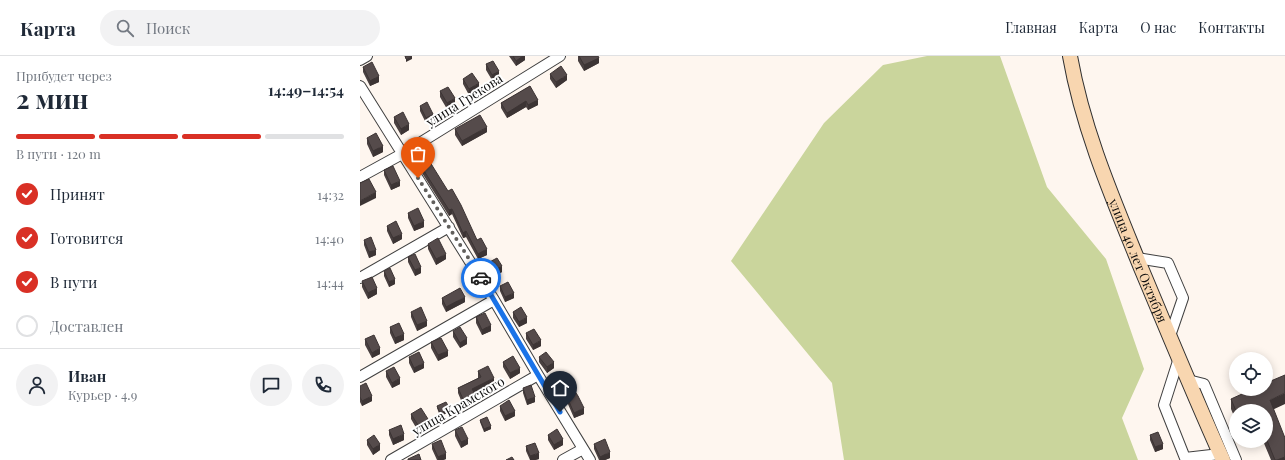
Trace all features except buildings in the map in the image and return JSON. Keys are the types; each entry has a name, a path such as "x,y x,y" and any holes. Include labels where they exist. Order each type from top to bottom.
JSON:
{"main road":[{"name":"улица 40 лет Октября","path":"1070,56 1080,103 1116,210 1221,457"}],"street":[{"path":"360,60 368,56"},
{"name":"улица Грекова","path":"360,177 402,154 560,56"},
{"path":"360,86 494,300 590,460"},
{"path":"360,278 449,227"},
{"path":"1137,258 1168,262 1183,298 1170,336"},
{"path":"360,377 494,300"},
{"path":"1179,358 1164,405 1182,459 1221,457"},
{"name":"улица Крамского","path":"391,460 538,375"},
{"path":"1188,380 1204,384 1236,460"},
{"path":"563,460 583,449"}],"green space":[{"path":"927,56 1000,56 1047,187 1106,259 1144,369 1122,418 1138,460 844,460 832,383 731,261 824,123 883,65"}],"way so far":[{"path":"418,178 481,278"}],"route":[{"path":"481,278 560,412"}]}
